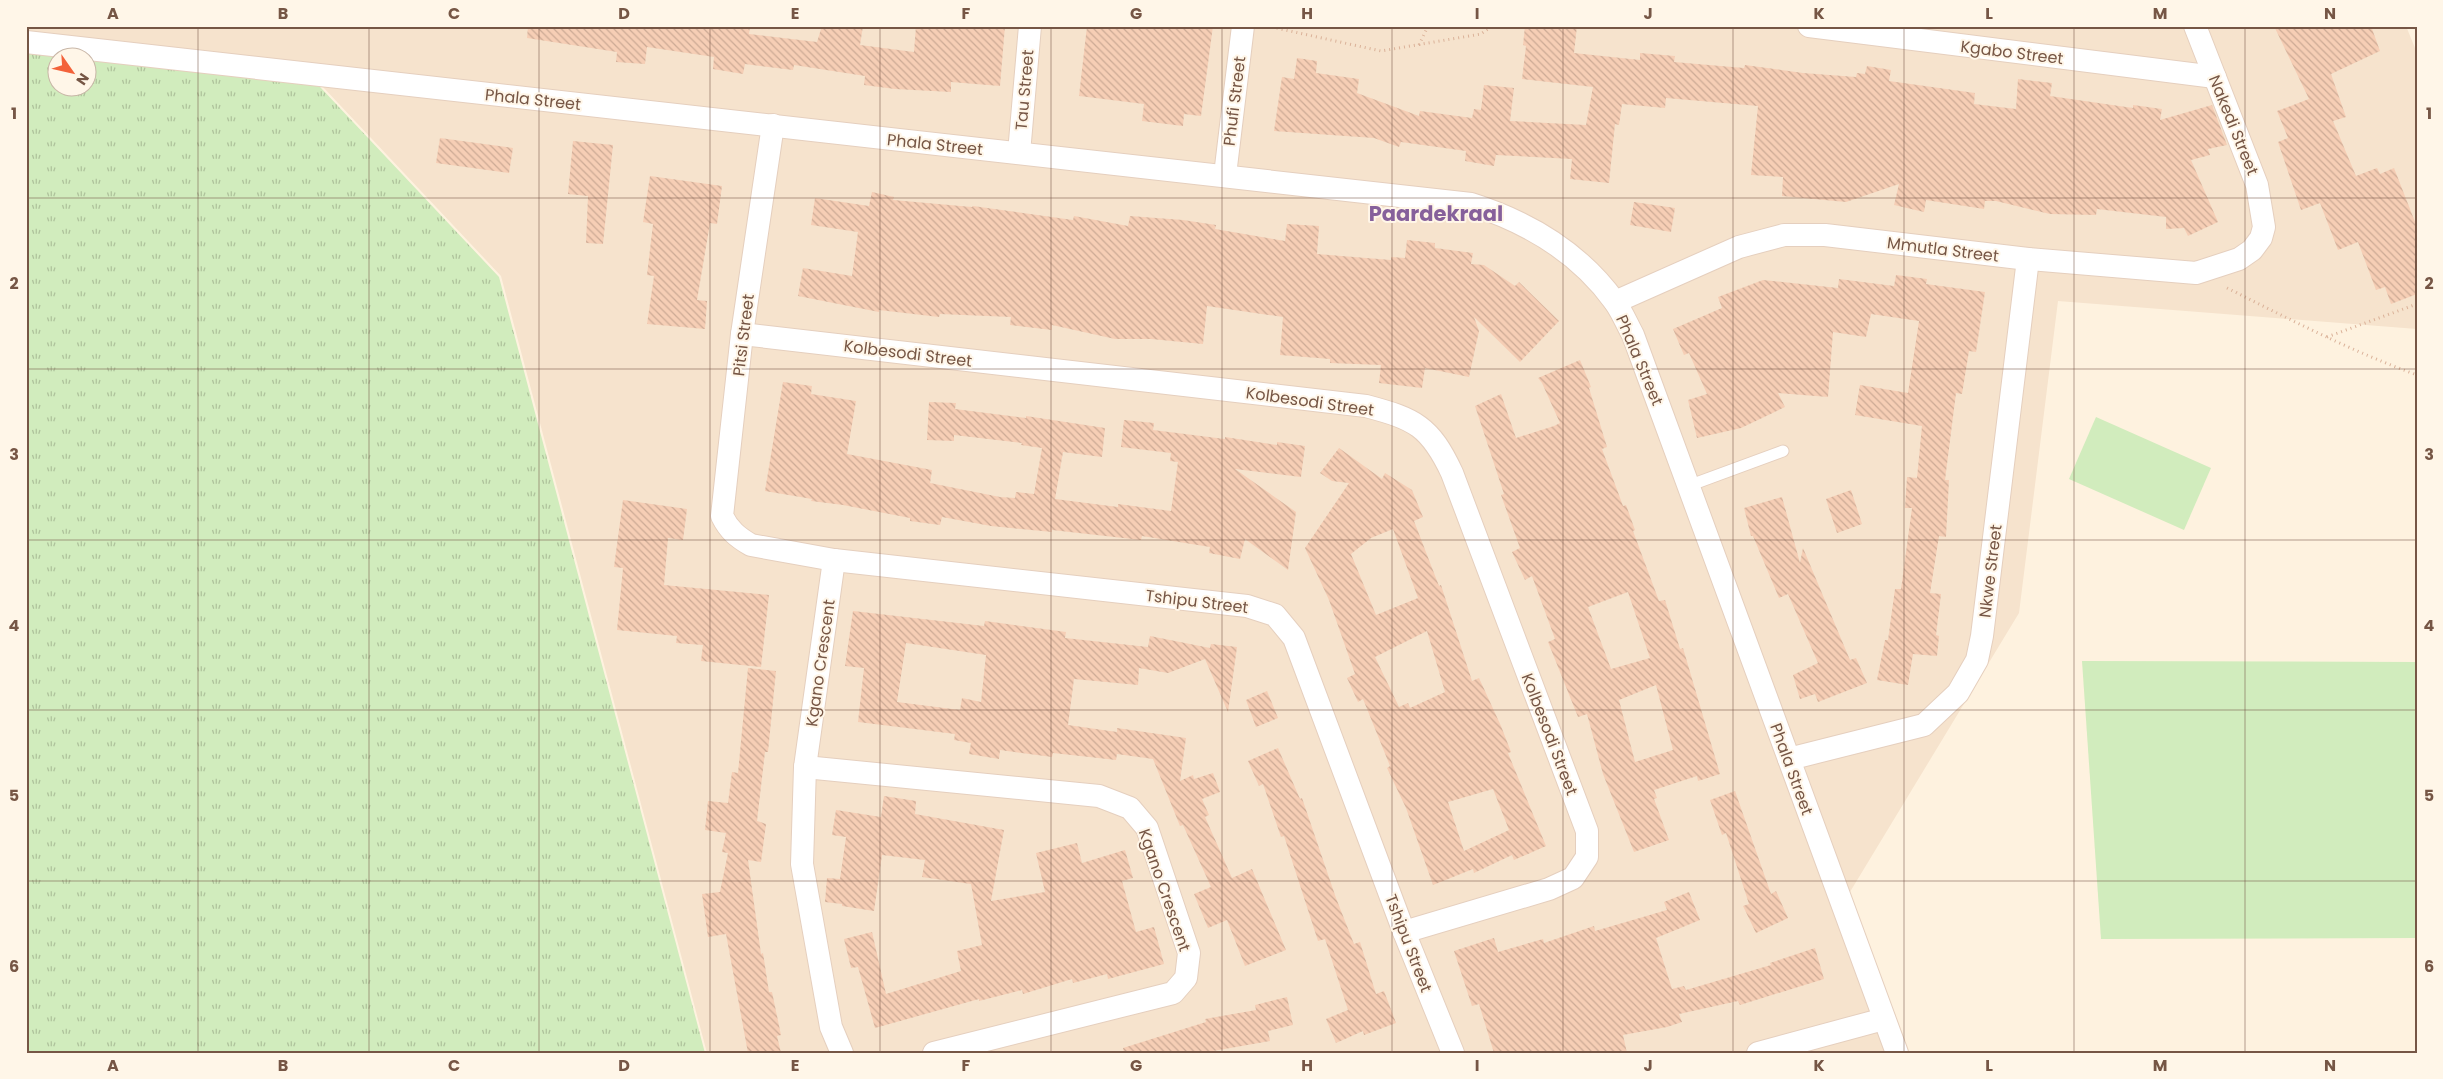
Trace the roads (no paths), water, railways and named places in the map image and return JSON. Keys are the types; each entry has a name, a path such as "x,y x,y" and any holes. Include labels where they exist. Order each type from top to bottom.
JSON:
{"street":[{"name":"Tau Street","path":"1018,153 1030,26"},
{"name":"Phufi Street","path":"1225,175 1243,26"},
{"name":"Kgabo Street","path":"1809,26 2215,77"},
{"name":"Nakedi Street","path":"2195,26 2257,185 2264,227"},
{"name":"Phala Street","path":"26,42 1225,175 1470,204 1505,215 1537,231 1566,251 1594,277 1615,302 1633,335 1645,363 1688,486 1897,1053"},
{"name":"Pitsi Street","path":"739,539 729,528 722,516 742,334 773,126"},
{"name":"Mmutla Street","path":"1615,302 1739,247 1784,236 1825,235 2028,259 2196,273 2239,259 2252,250 2261,238 2264,227"},
{"name":"Nkwe Street","path":"1789,759 1924,725 1958,693 1977,660 1982,636 2028,259"},
{"name":"Kolbesodi Street","path":"742,334 1366,406 1396,414 1418,424 1442,452 1452,473 1587,831 1587,857 1574,878 1549,889 1404,932"},
{"name":"Tshipu Street","path":"739,539 751,545 834,560 1247,606 1275,615 1294,638 1404,932 1452,1053"},
{"name":"Kgano Crescent","path":"834,560 805,766 802,864 830,1027 842,1053"},
{"name":"Kgano Crescent","path":"805,766 1099,796 1130,808 1147,828 1189,953 1186,978 1181,985 1173,993 934,1053"},
{"path":"1758,1053 1884,1019"}],"lane":[{"path":"1688,486 1783,451"}],"district":[{"name":"Paardekraal","path":"1436,214"}]}
